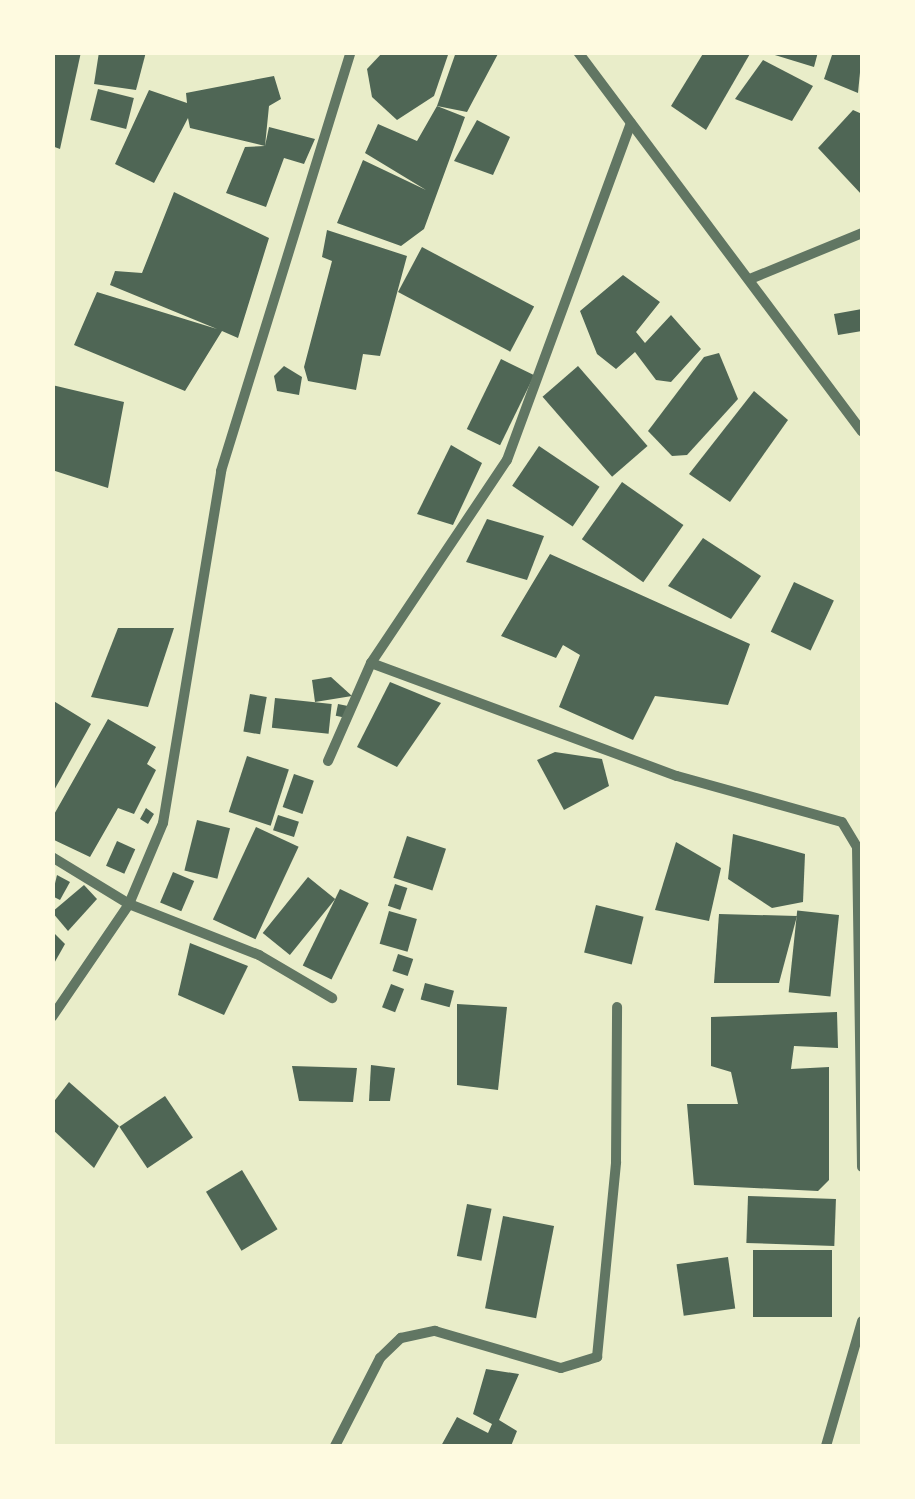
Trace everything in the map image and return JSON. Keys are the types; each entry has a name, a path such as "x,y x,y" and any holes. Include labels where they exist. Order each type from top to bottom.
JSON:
{"street":[{"path":"52,1017 129,904 163,823 221,471 351,52"},
{"path":"578,52 862,431"},
{"path":"328,761 371,663 507,460 630,123"},
{"path":"750,279 862,233"},
{"path":"371,663 677,776 842,822 857,847 862,1167"},
{"path":"52,857 129,904 259,955 332,998"},
{"path":"334,1446 380,1358 401,1338 435,1332 562,1368 598,1357 616,1162 617,1006"},
{"path":"826,1446 862,1321"}],"building":[{"path":"52,52 81,52 60,149 52,146"},
{"path":"99,52 146,52 136,90 94,84"},
{"path":"383,52 449,52 434,96 397,120 372,97 367,69"},
{"path":"456,52 499,52 467,112 437,106"},
{"path":"704,52 751,52 706,130 671,106"},
{"path":"765,52 818,52 814,67"},
{"path":"833,52 862,52 858,93 824,79"},
{"path":"763,60 813,86 792,121 735,99"},
{"path":"274,76 281,99 269,106 265,146 190,128 188,118 154,183 115,164 149,90 187,103 186,93"},
{"path":"98,89 134,98 126,129 90,120"},
{"path":"437,106 465,117 424,229 401,246 337,223 363,160 426,190 365,153 378,124 417,141"},
{"path":"853,110 862,114 862,195 818,148"},
{"path":"477,120 510,137 493,175 454,161"},
{"path":"269,127 315,139 304,164 284,158 266,207 226,193 245,147 265,146"},
{"path":"174,192 269,238 238,338 222,331 185,391 74,345 97,292 217,329 110,285 115,271 142,273"},
{"path":"327,230 407,256 380,356 363,354 356,390 308,381 304,367 332,261 322,257"},
{"path":"422,247 534,307 510,352 398,292"},
{"path":"623,275 660,302 636,332 645,343 671,315 701,349 671,382 656,380 635,352 616,369 597,354 580,311"},
{"path":"862,309 862,331 838,335 834,314"},
{"path":"719,353 738,399 687,455 672,456 648,431 704,357"},
{"path":"501,359 534,375 500,445 467,429"},
{"path":"284,366 302,377 299,395 277,391 274,376"},
{"path":"578,366 648,446 612,477 543,397"},
{"path":"52,385 124,402 108,488 52,470"},
{"path":"754,391 788,420 730,502 689,474"},
{"path":"451,445 482,463 453,525 417,514"},
{"path":"539,446 600,487 573,527 512,486"},
{"path":"622,482 683,525 643,582 582,539"},
{"path":"487,519 544,536 527,580 466,562"},
{"path":"703,538 761,576 731,619 668,586"},
{"path":"550,554 750,644 728,705 655,696 633,740 559,707 580,655 563,645 556,658 501,636"},
{"path":"794,582 834,601 811,650 771,632"},
{"path":"118,628 174,628 148,707 91,697"},
{"path":"331,677 352,696 315,702 312,680"},
{"path":"390,682 441,703 397,767 357,747"},
{"path":"250,694 267,697 260,734 243,731"},
{"path":"275,698 332,704 329,734 272,728"},
{"path":"52,700 91,724 52,794"},
{"path":"338,704 348,706 346,718 336,716"},
{"path":"108,719 156,747 147,764 156,770 134,814 118,808 90,857 52,839 52,818"},
{"path":"555,752 602,759 609,786 564,810 537,760"},
{"path":"247,756 289,770 271,826 229,812"},
{"path":"294,774 314,781 302,814 283,807"},
{"path":"146,808 154,814 148,824 140,819"},
{"path":"278,815 299,822 294,837 273,830"},
{"path":"197,820 230,828 217,879 184,870"},
{"path":"256,827 299,847 255,939 213,919"},
{"path":"733,834 805,854 803,902 772,908 728,879"},
{"path":"407,836 446,849 432,891 393,878"},
{"path":"117,841 135,849 124,874 106,866"},
{"path":"676,842 721,868 709,921 655,910"},
{"path":"173,872 194,881 181,911 160,902"},
{"path":"57,875 70,882 60,900 52,896"},
{"path":"308,877 335,899 290,955 263,933"},
{"path":"395,884 407,888 400,910 388,906"},
{"path":"84,885 97,899 68,931 52,912"},
{"path":"340,889 369,903 331,979 303,965"},
{"path":"596,905 644,917 632,964 584,953"},
{"path":"389,911 417,919 408,952 380,944"},
{"path":"797,911 839,915 830,997 789,992"},
{"path":"719,914 797,916 779,983 714,983"},
{"path":"52,931 65,944 52,967"},
{"path":"190,943 248,966 224,1015 178,995"},
{"path":"398,954 413,959 408,976 392,971"},
{"path":"425,983 454,991 450,1007 421,999"},
{"path":"391,984 404,989 395,1012 382,1007"},
{"path":"457,1004 507,1007 498,1090 457,1085"},
{"path":"837,1012 838,1048 794,1046 791,1069 829,1067 829,1180 818,1191 694,1185 687,1104 738,1104 731,1072 711,1066 711,1017"},
{"path":"371,1065 395,1068 390,1101 369,1101"},
{"path":"292,1066 357,1068 353,1102 299,1101"},
{"path":"69,1082 119,1126 94,1168 52,1129 52,1104"},
{"path":"165,1096 193,1137 147,1168 119,1127"},
{"path":"242,1170 278,1229 242,1251 206,1192"},
{"path":"748,1196 836,1199 834,1246 746,1243"},
{"path":"467,1204 492,1209 481,1261 457,1256"},
{"path":"503,1216 554,1226 536,1318 485,1308"},
{"path":"753,1250 832,1250 832,1317 753,1317"},
{"path":"728,1257 735,1308 684,1316 677,1264"},
{"path":"486,1369 519,1374 499,1420 517,1431 511,1446 441,1446 457,1417 488,1433 492,1424 473,1414"}]}
